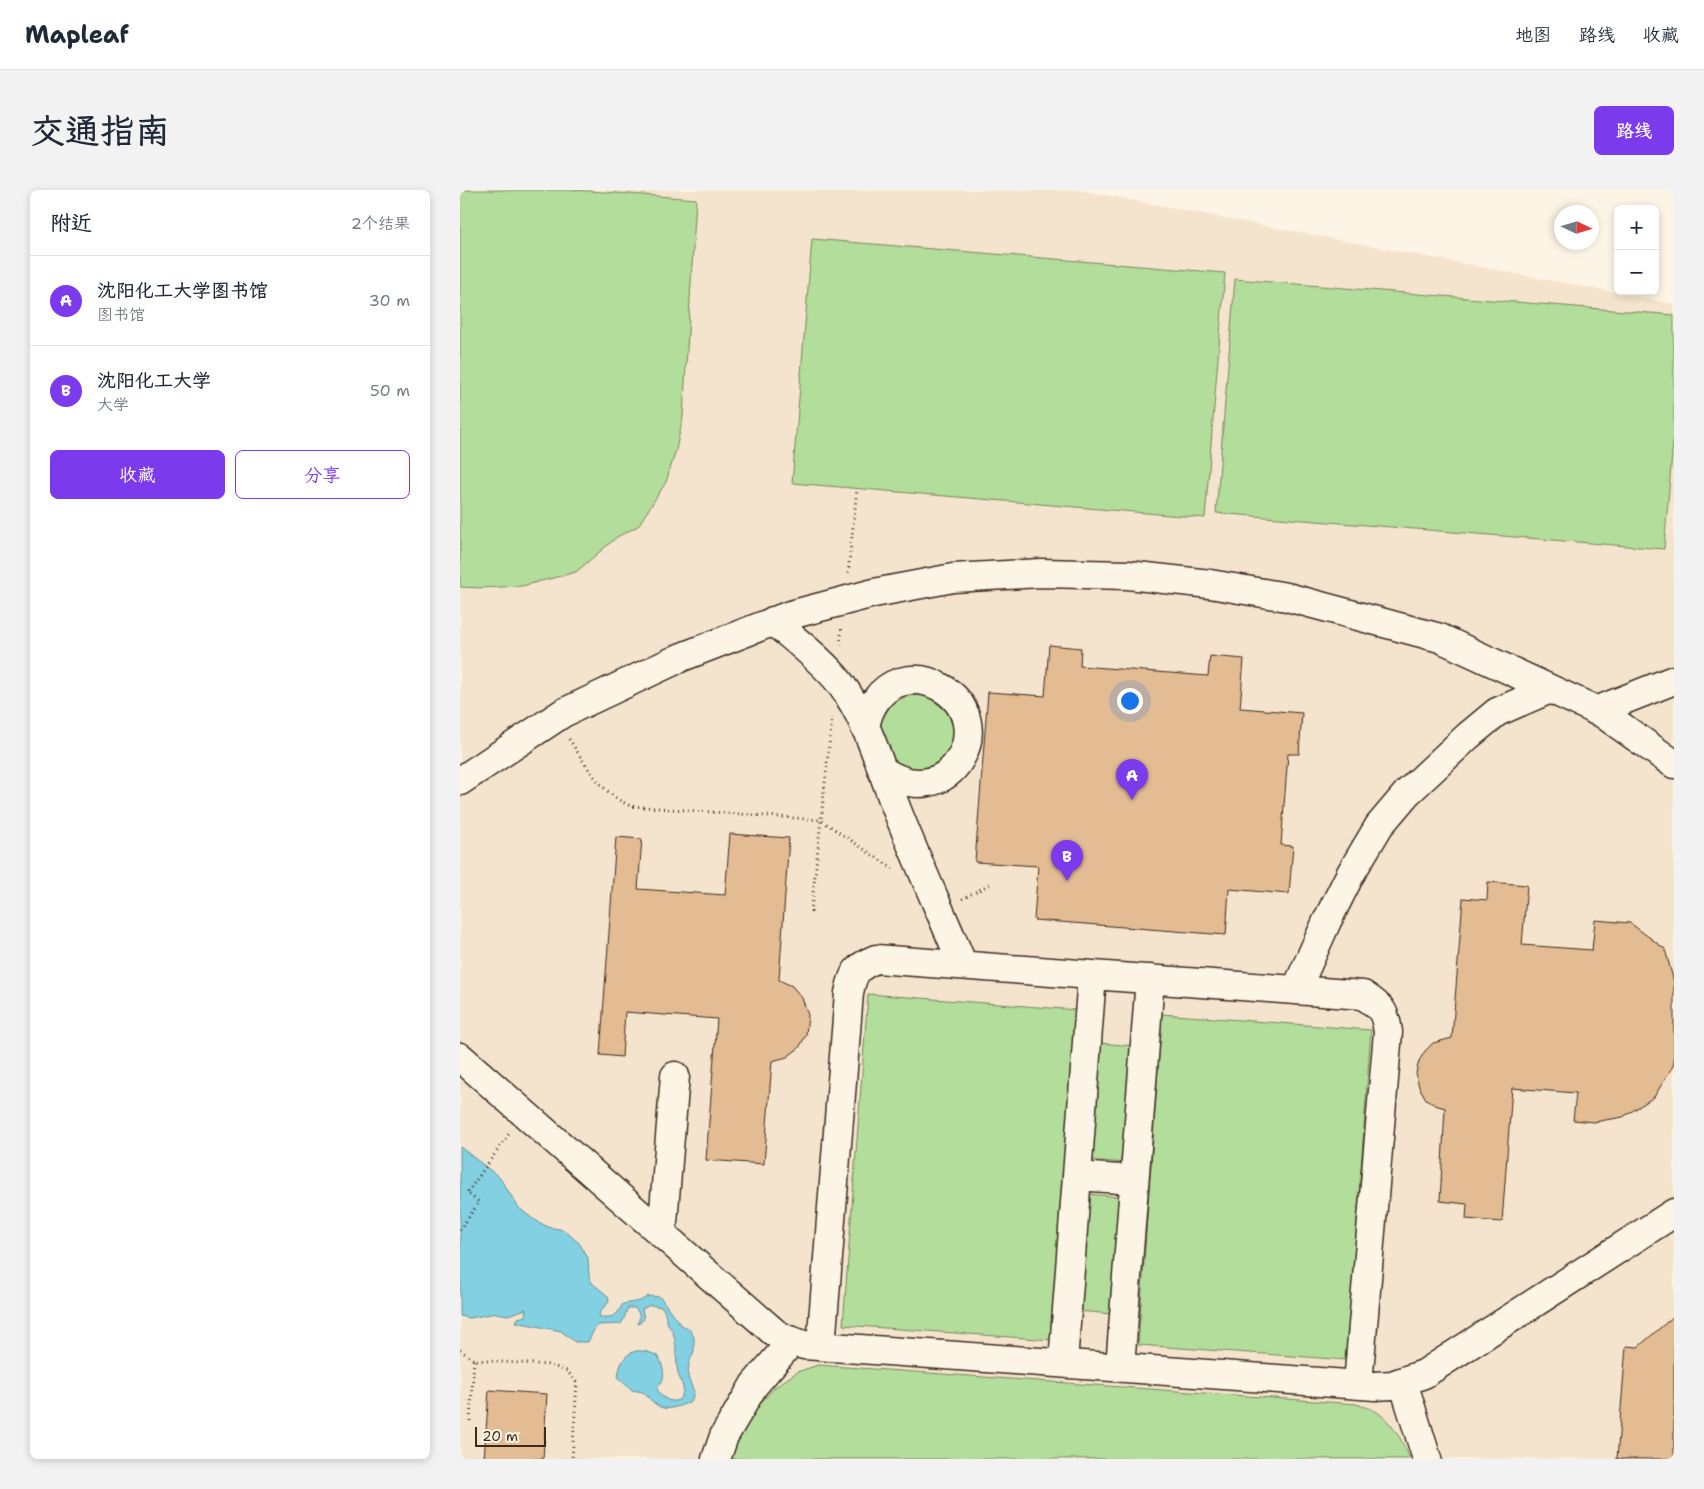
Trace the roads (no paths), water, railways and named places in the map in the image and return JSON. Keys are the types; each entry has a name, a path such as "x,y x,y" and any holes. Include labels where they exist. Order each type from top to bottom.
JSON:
{"street":[{"path":"460,781 563,713 682,656 773,621 874,593 953,578 1041,573 1128,575 1210,584 1287,597 1440,638 1596,711 1674,764"},
{"path":"773,621 839,682 851,701 865,728 898,814 963,965"},
{"path":"865,728 866,718 871,705 883,692 898,683 916,679 933,682 949,691 960,704 967,721 968,738 963,754 954,767 941,778 925,783 909,783 893,778 882,770"},
{"path":"1596,711 1674,680"},
{"path":"1296,990 1351,873 1379,826 1407,793 1468,736 1497,712 1550,689"},
{"path":"821,1346 848,993 852,976 862,964 876,959 963,965 1363,995 1376,1004 1386,1016 1388,1032 1358,1384"},
{"path":"1063,1363 1092,975"},
{"path":"1120,1367 1150,979"},
{"path":"460,1057 775,1333 786,1340 804,1345 1384,1386 1403,1382 1424,1374 1674,1213"},
{"path":"662,1234 676,1076"},
{"path":"1077,1176 1134,1180"},
{"path":"716,1459 724,1436 754,1385 792,1341"},
{"path":"1403,1382 1428,1459"}],"water":[{"path":"460,1147 499,1177 519,1208 533,1219 548,1227 564,1230 579,1243 588,1258 589,1276 592,1283 608,1296 609,1302 599,1313 600,1317 614,1315 623,1304 640,1301 649,1296 660,1297 680,1324 689,1329 694,1337 694,1351 689,1363 688,1377 694,1392 691,1402 669,1408 660,1407 643,1392 632,1390 618,1378 622,1362 631,1353 644,1351 651,1353 659,1357 663,1370 662,1380 657,1388 659,1393 671,1401 679,1400 683,1389 677,1368 675,1341 662,1307 650,1305 642,1309 644,1319 637,1324 638,1312 635,1308 628,1308 621,1324 599,1325 595,1328 588,1342 575,1342 561,1331 516,1322 518,1318 525,1316 526,1309 508,1315 496,1313 470,1318 460,1316"}],"place":[{"name":"沈阳化工大学图书馆","path":"1132,800"},
{"name":"沈阳化工大学","path":"1067,881"}]}
